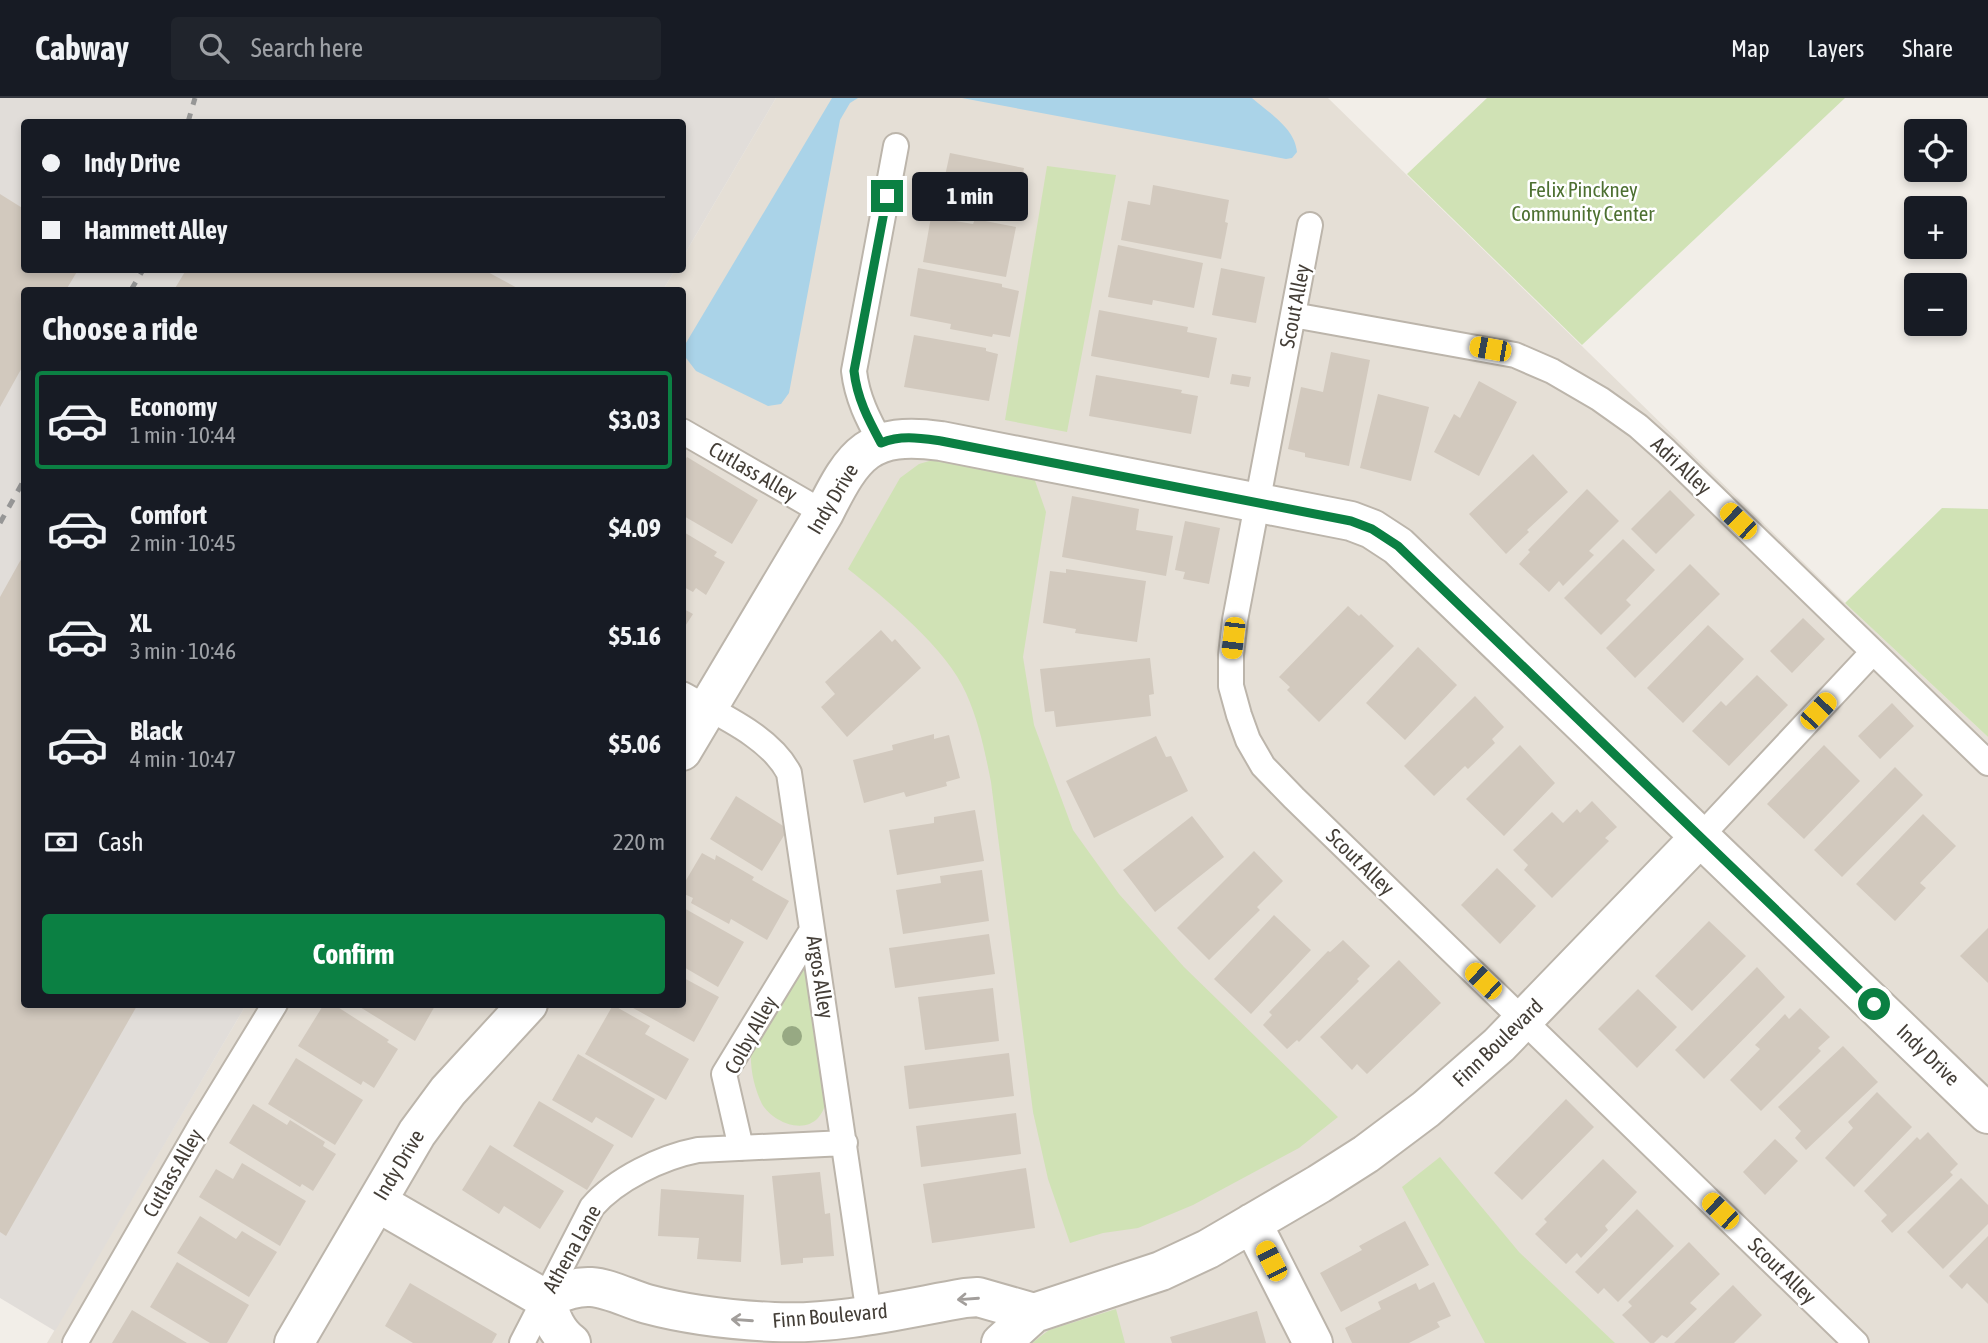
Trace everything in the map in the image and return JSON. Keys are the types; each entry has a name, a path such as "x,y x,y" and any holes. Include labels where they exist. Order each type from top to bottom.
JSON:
{"street":[{"name":"Indy Drive","path":"686,736 695,701 824,513 842,477 857,457 890,439 911,436 941,441 1351,521 1372,529 1398,546 1988,1114"},
{"name":"Finn Boulevard","path":"1001,1343 1034,1313 1161,1271 1208,1249 1366,1154 1469,1073 1700,837"},
{"name":"Indy Drive","path":"294,1343 417,1133 448,1091 524,1008"},
{"path":"377,1202 545,1299 551,1318 562,1336 571,1343"},
{"path":"1252,1223 1313,1343"},
{"name":"Finn Boulevard","path":"545,1299 577,1287 594,1287 648,1304 737,1320 811,1322 978,1297 1034,1313"}],"lane":[{"path":"881,443 861,404 854,371 896,146"},
{"name":"Scout Alley","path":"1310,225 1235,620 1231,685 1248,740 1263,766 1294,798 1856,1343"},
{"name":"Adri Alley","path":"1293,315 1515,355 1552,371 1600,399 1638,426 1666,451 1988,764"},
{"name":"Cutlass Alley","path":"686,433 824,513"},
{"name":"Finn Boulevard","path":"1700,837 1873,652"},
{"name":"Argos Alley","path":"695,701 772,749 782,759 789,773 869,1315"},
{"name":"Colby Alley","path":"741,1148 724,1074 813,930"},
{"name":"Cutlass Alley","path":"75,1343 201,1125 273,1008"},
{"name":"Athena Lane","path":"522,1343 592,1207 602,1196 648,1167 676,1154 698,1150 845,1143"}],"shaded area":[{"path":"0,98 776,98 686,252 686,119 21,119 21,273 673,273 665,287 21,287 21,1008 244,1008 55,1331 0,1298"},
{"path":"776,98 1328,98 1845,603 1988,737 1988,1343 47,1343 244,1008 686,1008 686,287 665,287 673,273 686,273 686,252"}],"green space":[{"name":"Felix Pinckney Community Center","path":"1487,98 1845,98 1582,345 1407,174"},
{"path":"1047,166 1116,175 1067,432 1005,420"},
{"path":"943,457 1033,475 1046,512 1023,657 1034,725 1073,830 1119,894 1184,967 1338,1117 1299,1148 1193,1205 1138,1228 1103,1233 1070,1243 1048,1179 1033,1112 991,782 975,715 957,676 945,659 897,610 848,569 900,478 919,464"},
{"path":"1942,508 1988,509 1988,737 1845,603"},
{"path":"804,964 810,969 828,1093 824,1109 818,1118 811,1123 796,1126 773,1116 762,1104 753,1078 751,1050"},
{"path":"1440,1157 1519,1252 1615,1343 1485,1343 1402,1187"},
{"path":"1116,1309 1125,1343 1032,1343 1049,1330"}],"water":[{"path":"832,98 858,98 850,103 840,120 789,393 781,404 768,406 696,371 686,358 686,343"},
{"path":"962,98 1252,98 1286,128 1292,136 1297,152 1292,158 1286,159"}],"building":[{"path":"950,153 1024,168 1014,220 930,203 934,183 943,185"},
{"path":"1153,185 1229,200 1221,259 1121,240 1128,201 1150,205"},
{"path":"0,194 21,207 21,273 76,273 68,287 21,287 21,369 0,407"},
{"path":"931,217 973,224 975,219 1016,227 1006,277 923,262"},
{"path":"1118,245 1203,263 1194,308 1153,300 1152,305 1108,297"},
{"path":"918,268 1002,284 1002,287 1019,291 1010,337 993,334 992,337 950,329 951,324 910,316"},
{"path":"1221,268 1265,277 1256,323 1212,315"},
{"path":"184,273 490,273 515,287 176,287"},
{"path":"1099,310 1188,327 1187,332 1217,338 1209,378 1091,356"},
{"path":"914,335 986,348 986,351 998,354 989,401 904,387"},
{"path":"1331,352 1370,360 1349,466 1305,457 1305,453 1288,449 1301,387 1323,392"},
{"path":"1232,374 1251,377 1249,387 1230,384"},
{"path":"1096,375 1182,390 1181,393 1198,396 1191,434 1089,416"},
{"path":"1479,381 1517,402 1479,476 1434,452 1454,414 1460,418"},
{"path":"1378,394 1429,407 1411,481 1360,468"},
{"path":"1533,454 1568,492 1527,530 1529,532 1506,554 1469,514"},
{"path":"686,459 758,500 732,544 686,517"},
{"path":"1587,489 1619,521 1589,551 1594,555 1563,586 1559,581 1549,592 1519,564 1530,552 1528,550"},
{"path":"1670,490 1695,515 1656,554 1631,529"},
{"path":"1072,496 1139,509 1136,530 1173,536 1166,576 1062,557"},
{"path":"1185,521 1220,528 1209,584 1183,579 1185,572 1175,570"},
{"path":"686,533 717,552 714,556 725,562 706,595 696,588 693,592 686,588"},
{"path":"1623,539 1655,570 1626,600 1631,605 1601,635 1564,598"},
{"path":"21,559 21,1008 136,1008 6,1236 0,1232 0,597"},
{"path":"1690,564 1720,594 1635,678 1606,648"},
{"path":"1066,569 1146,581 1137,642 1075,633 1076,629 1043,623 1050,571 1066,573"},
{"path":"1348,606 1359,616 1361,614 1394,646 1319,722 1287,690 1290,687 1279,677"},
{"path":"686,610 693,614 686,625"},
{"path":"1803,618 1825,639 1792,673 1770,651"},
{"path":"1708,625 1744,659 1683,723 1647,688"},
{"path":"881,630 892,642 895,639 921,668 847,737 821,707 835,694 825,682"},
{"path":"1418,647 1457,685 1405,740 1366,703"},
{"path":"1150,658 1154,694 1149,695 1151,716 1056,727 1054,711 1045,712 1040,669"},
{"path":"1757,675 1788,705 1729,766 1692,731 1721,701 1726,706"},
{"path":"1475,696 1504,727 1492,739 1495,743 1468,769 1465,766 1434,796 1404,766"},
{"path":"1892,703 1914,726 1880,759 1858,736"},
{"path":"934,734 934,739 949,735 960,778 946,782 947,786 906,797 904,792 864,803 853,760 893,750 892,745"},
{"path":"1156,736 1166,757 1171,756 1188,791 1094,838 1066,781"},
{"path":"1520,745 1555,783 1504,836 1466,799"},
{"path":"1824,745 1860,781 1804,839 1767,804"},
{"path":"1895,767 1923,795 1842,877 1814,850"},
{"path":"736,796 788,829 762,871 710,839"},
{"path":"1592,801 1617,827 1605,838 1609,841 1552,898 1524,870 1528,865 1513,850 1552,812 1563,823 1577,809 1580,813"},
{"path":"975,810 984,861 897,875 889,830 934,823 934,817"},
{"path":"1923,814 1956,846 1920,883 1926,888 1895,921 1856,884"},
{"path":"1192,816 1224,857 1155,912 1123,870"},
{"path":"1254,851 1283,881 1257,907 1260,910 1209,960 1177,928"},
{"path":"702,853 715,860 716,855 789,901 767,940 731,919 729,924 691,903 693,898 686,895 686,880"},
{"path":"1497,868 1536,906 1500,944 1461,905"},
{"path":"982,870 989,921 903,934 896,890 941,883 940,876"},
{"path":"686,909 744,942 718,987 686,968"},
{"path":"1274,915 1311,950 1251,1014 1214,979"},
{"path":"1709,921 1746,956 1692,1011 1655,976"},
{"path":"1988,928 1988,983 1960,956"},
{"path":"989,934 995,974 895,988 889,948"},
{"path":"1343,940 1370,966 1357,979 1359,981 1299,1042 1297,1040 1287,1049 1263,1025 1272,1015 1269,1012 1328,951"},
{"path":"1399,960 1441,1003 1367,1074 1357,1064 1352,1070 1320,1037"},
{"path":"1757,967 1785,997 1704,1079 1675,1050"},
{"path":"686,979 719,997 694,1042 633,1008 686,1008"},
{"path":"993,988 999,1041 925,1050 918,997"},
{"path":"1638,989 1677,1027 1637,1068 1598,1029"},
{"path":"322,1008 339,1008 389,1040 387,1042 398,1049 374,1088 363,1081 361,1085 298,1046"},
{"path":"361,1008 434,1008 415,1041"},
{"path":"611,1008 618,1008 650,1026 645,1034 689,1059 666,1100 585,1054"},
{"path":"1800,1008 1830,1037 1818,1048 1821,1051 1761,1111 1730,1080 1760,1049 1755,1045 1785,1014 1789,1019"},
{"path":"1843,1046 1878,1082 1806,1150 1795,1138 1801,1131 1778,1107"},
{"path":"1009,1053 1014,1096 909,1109 904,1066"},
{"path":"578,1054 655,1099 632,1138 596,1117 592,1123 552,1100"},
{"path":"296,1058 363,1100 335,1145 268,1104"},
{"path":"1877,1092 1912,1127 1854,1187 1825,1158 1853,1128 1848,1122"},
{"path":"1566,1099 1594,1127 1522,1200 1494,1173"},
{"path":"539,1101 614,1145 587,1190 513,1146"},
{"path":"253,1104 287,1125 290,1120 325,1142 323,1146 336,1154 313,1191 302,1184 300,1187 229,1143"},
{"path":"1016,1113 1021,1154 921,1167 916,1126"},
{"path":"1928,1132 1958,1164 1950,1172 1953,1175 1892,1233 1881,1221 1887,1215 1864,1191 1917,1137 1920,1140"},
{"path":"1775,1139 1798,1161 1765,1195 1743,1172"},
{"path":"490,1145 564,1191 540,1229 504,1206 499,1214 462,1190"},
{"path":"1603,1159 1637,1192 1605,1226 1608,1230 1581,1258 1577,1253 1566,1264 1535,1234 1547,1222 1544,1219"},
{"path":"242,1163 306,1201 280,1246 199,1197 216,1169 233,1179"},
{"path":"1026,1168 1035,1228 932,1243 923,1184"},
{"path":"820,1172 825,1214 830,1213 834,1256 803,1258 803,1263 781,1265 772,1176"},
{"path":"1961,1178 1988,1205 1988,1224 1943,1269 1907,1232"},
{"path":"661,1189 744,1195 741,1262 697,1259 699,1238 658,1236"},
{"path":"1637,1209 1674,1246 1618,1302 1604,1288 1598,1294 1575,1272"},
{"path":"200,1216 236,1239 242,1231 277,1252 249,1297 177,1253"},
{"path":"1405,1221 1429,1265 1341,1312 1320,1273 1362,1250 1359,1246"},
{"path":"1988,1236 1988,1304 1967,1283 1962,1289 1949,1276"},
{"path":"1689,1242 1720,1274 1690,1303 1697,1309 1667,1338 1662,1335 1654,1343 1650,1343 1622,1315 1632,1306 1628,1302"},
{"path":"177,1262 249,1305 227,1343 210,1343 150,1307"},
{"path":"1434,1282 1451,1316 1437,1322 1440,1327 1409,1343 1352,1343 1345,1328 1381,1309 1378,1302 1416,1283 1419,1290"},
{"path":"410,1283 497,1334 492,1343 413,1343 385,1326"},
{"path":"1733,1285 1762,1315 1734,1343 1674,1343"},
{"path":"132,1310 187,1343 112,1343"},
{"path":"1257,1311 1266,1343 1172,1343 1170,1337"}],"railway":[{"path":"189,119 195,98"},
{"path":"133,287 141,273"},
{"path":"0,523 21,485"}],"route":[{"path":"887,196 854,371 861,404 881,443 911,436 941,441 1351,521 1372,529 1398,546 1874,1004"}]}
